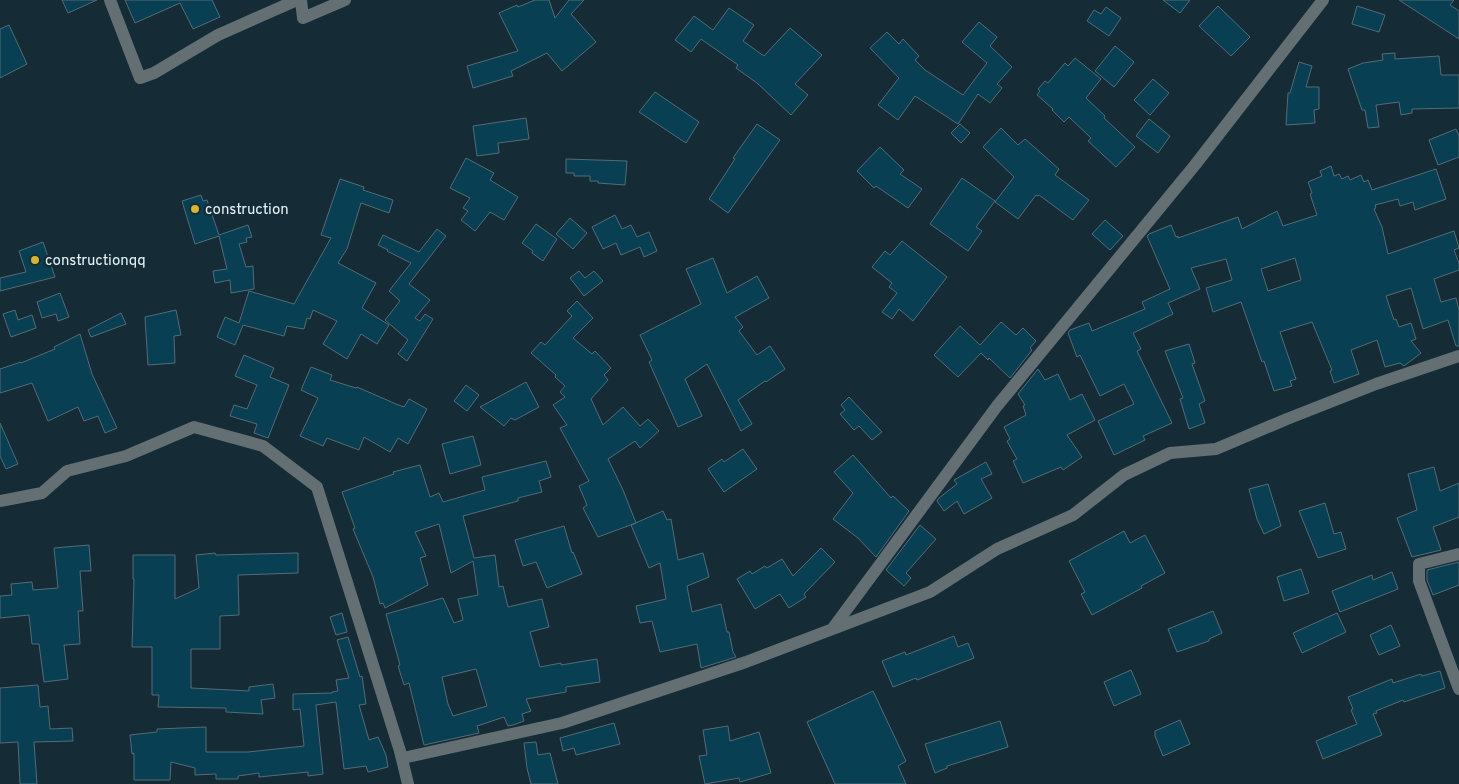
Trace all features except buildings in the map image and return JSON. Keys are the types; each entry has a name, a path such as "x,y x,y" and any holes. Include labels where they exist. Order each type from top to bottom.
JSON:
{"street":[{"path":"110,0 140,78 154,73 218,35 297,0"},
{"path":"301,0 303,18 345,0"},
{"path":"833,628 997,406 1196,165 1323,0"},
{"path":"402,758 562,724 746,662 930,592 997,548 1074,515 1124,474 1170,453 1216,449 1287,418 1376,384 1459,356"},
{"path":"0,501 42,494 67,471 126,456 194,427 263,446 317,488 402,758 408,784"},
{"path":"1459,554 1418,564 1419,581 1459,689"}],"place":[{"name":"construction","path":"195,209"},
{"name":"constructionqq","path":"35,260"}]}
